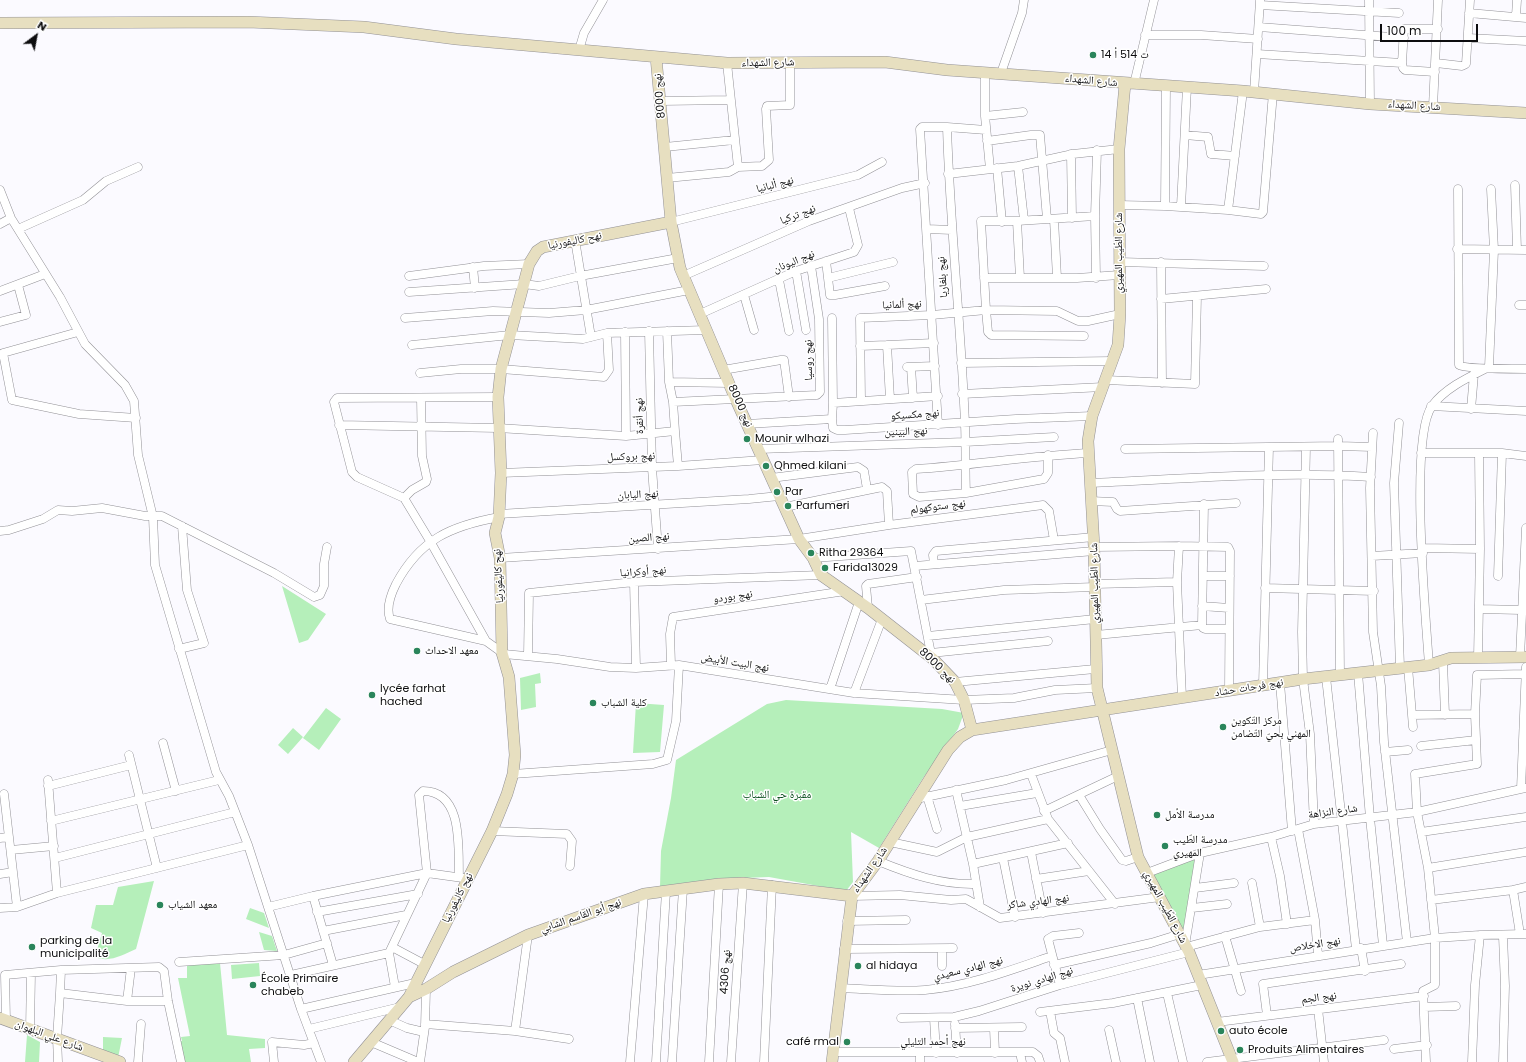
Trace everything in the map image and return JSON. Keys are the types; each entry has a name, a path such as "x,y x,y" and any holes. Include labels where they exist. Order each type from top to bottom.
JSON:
{"street":[{"path":"579,50 584,33 603,0"},
{"path":"1001,73 1022,12 1024,0"},
{"path":"1129,84 1145,36 1154,0"},
{"path":"1369,0 1370,104"},
{"path":"1433,107 1438,29 1438,0"},
{"path":"1438,29 1406,28 1403,31 1402,68 1405,70 1462,66 1466,62 1470,0"},
{"path":"1516,16 1517,0"},
{"path":"1228,210 1234,156 1257,54 1260,2 1399,13"},
{"path":"1469,14 1516,16 1526,18"},
{"name":"شارع الشهداء","path":"0,23 248,22 364,27 456,40 727,63 885,62 985,73 1274,93 1370,104 1526,113"},
{"path":"1258,27 1404,38"},
{"path":"1145,36 1201,36 1258,39"},
{"path":"1468,38 1526,41"},
{"path":"1257,54 1402,63"},
{"name":"نهج 8000","path":"656,57 671,222 683,276 736,400 799,539 813,558 821,575 845,591 932,656 955,682 964,700 972,730"},
{"path":"727,63 738,167"},
{"path":"667,178 729,172 738,167 762,166 769,160 766,109 767,106 790,105 790,63"},
{"path":"985,73 985,116 987,141 994,168 1002,222"},
{"name":"شارع الطّيب المهيري","path":"1129,84 1119,149 1120,314 1118,345 1092,416 1088,432 1094,545 1097,688 1138,857 1187,948 1232,1060"},
{"path":"1165,206 1166,86"},
{"path":"1181,206 1187,87"},
{"path":"1119,205 1181,206 1261,214 1263,212 1274,93"},
{"path":"661,101 730,100"},
{"path":"985,116 1023,112"},
{"path":"938,425 938,396 925,183 920,129 922,127 947,127 986,130"},
{"name":"نهج بلغاريا","path":"947,127 948,174 965,423 966,494"},
{"path":"987,141 1038,134 1041,136 1042,161 1056,278"},
{"path":"1184,135 1208,137 1211,154 1234,156"},
{"path":"665,147 734,140"},
{"path":"948,174 1018,166 1071,154 1119,149"},
{"path":"1096,278 1095,216 1098,150"},
{"path":"1071,154 1072,218"},
{"name":"نهج ألبانيا","path":"671,222 853,177 882,162"},
{"path":"1018,166 1020,278"},
{"path":"18,229 83,200 106,181 138,167"},
{"name":"نهج تركيا","path":"683,276 810,221 902,188 925,183"},
{"path":"1515,185 1517,250"},
{"path":"1458,189 1457,249 1459,365 1464,368 1489,367 1526,369"},
{"path":"1489,367 1494,250 1491,189"},
{"path":"0,190 11,218 46,274 85,344 125,385 134,401 138,455 153,517 155,565 219,780 229,796 248,845 308,1029 321,1062"},
{"name":"نهج اليونان","path":"700,314 779,280 796,271 857,249 858,245 849,208"},
{"path":"1084,336 991,335 988,332 981,221 1002,222 1095,216"},
{"path":"0,224 11,218"},
{"name":"نهح كاليفورنيا","path":"409,997 463,878 492,831 507,794 513,774 515,755 509,677 502,653 500,558 495,533 499,516 501,473 498,398 501,369 529,264 540,248 671,222"},
{"path":"927,229 952,230"},
{"path":"575,240 586,310 592,336"},
{"path":"1457,249 1526,250"},
{"path":"409,292 524,284 539,286 580,276 678,258"},
{"path":"826,261 830,295 885,286"},
{"path":"828,278 893,262"},
{"path":"1120,262 1264,266"},
{"path":"1161,262 1162,382"},
{"path":"409,276 473,268 529,264"},
{"name":"نهج روسيا","path":"673,402 817,395 820,392 820,319 811,266"},
{"path":"473,268 475,288"},
{"path":"796,271 806,330"},
{"path":"0,291 46,274"},
{"path":"984,278 1096,278 1119,276"},
{"path":"779,280 789,331"},
{"path":"0,322 26,315 18,285"},
{"path":"1162,299 1266,289"},
{"path":"405,318 468,312 516,311 549,313 586,310 689,290"},
{"path":"744,295 754,330"},
{"path":"962,394 1104,384 1162,382 1194,385 1196,383 1197,296"},
{"name":"نهج ألمانيا","path":"861,400 860,318 932,315 986,310 1057,311 1078,321 1088,321 1120,314"},
{"path":"747,424 832,419 832,318"},
{"path":"412,345 510,335 583,339 607,333 706,330"},
{"name":"نهج أنقرة","path":"649,331 652,468 656,505 658,549"},
{"path":"667,331 669,382 673,402 678,466"},
{"path":"78,332 3,353 12,400 79,414 136,418"},
{"path":"625,332 626,436"},
{"path":"420,373 461,369 501,369 604,378 609,370 607,333"},
{"path":"860,346 934,343"},
{"path":"887,345 890,399"},
{"path":"724,370 784,360 789,397"},
{"path":"961,363 1113,361"},
{"path":"913,398 909,367 935,366"},
{"path":"1429,665 1423,551 1421,453 1426,420 1431,406 1447,391 1474,374 1489,367"},
{"path":"1471,409 1474,374"},
{"path":"669,382 729,382"},
{"path":"833,403 938,396"},
{"path":"498,398 337,398 334,402 352,472 357,477 404,498 486,641 502,653"},
{"path":"404,498 412,490 427,480 422,456 421,398"},
{"path":"1431,406 1526,411"},
{"name":"نهج مكسيكو","path":"832,419 832,425 837,430 1092,416"},
{"path":"1399,423 1394,471 1396,555 1404,667 1413,726"},
{"path":"340,425 498,428 626,436 675,431"},
{"path":"1373,433 1370,477 1374,591 1373,632 1379,670 1385,752 1406,942"},
{"name":"نهج البينين","path":"759,449 965,442 1054,437"},
{"path":"1125,449 1306,447 1338,442 1372,447"},
{"path":"1338,442 1340,475 1338,591 1340,675"},
{"path":"1263,686 1265,588 1270,476 1269,447"},
{"path":"1306,447 1303,679 1310,734 1314,824"},
{"path":"1048,455 1048,473 1044,479 966,494 916,497 914,494 912,472 916,469 965,466 1048,455 1088,453"},
{"path":"1421,453 1502,453 1526,456"},
{"path":"1478,658 1480,549 1479,453"},
{"path":"1498,576 1502,453"},
{"name":"نهج بروكسل","path":"501,473 652,468 763,460"},
{"path":"771,478 858,467 864,471 867,489"},
{"path":"1090,483 1306,475 1370,477"},
{"path":"785,507 882,487 886,488 890,525"},
{"name":"نهج اليابان","path":"486,641 396,622 390,619 389,606 394,588 415,555 430,541 457,528 499,516 779,496"},
{"path":"1091,501 1113,502 1117,510 1120,511 1204,504 1236,503"},
{"path":"1204,504 1202,628 1228,629"},
{"name":"نهج ستوكهولم","path":"799,539 890,525 1043,505 1049,511 1054,540"},
{"path":"0,531 9,530 43,519 58,510 72,511 102,508 153,517 162,516 274,573 314,597 320,595 324,589 326,546"},
{"path":"179,649 204,642 187,590 182,526"},
{"path":"1523,657 1521,610 1526,528"},
{"name":"نهج الصين","path":"500,558 799,539"},
{"path":"934,564 933,555 936,551 1054,540 1094,545 1228,547 1230,551 1228,629 1229,691"},
{"path":"915,566 1094,545"},
{"path":"1178,546 1177,582 1182,698"},
{"path":"1372,556 1396,555 1423,551 1480,549"},
{"path":"813,558 909,550 912,552 932,656 1048,642"},
{"name":"نهج أوكرانيا","path":"528,656 530,593 634,582 821,575"},
{"path":"1203,576 1230,576"},
{"path":"830,689 864,605 866,586 868,584 917,577"},
{"path":"634,582 636,668"},
{"path":"921,600 1004,590 1177,582"},
{"path":"1265,588 1374,591"},
{"name":"نهج بوردو","path":"675,665 670,634 673,617 845,591"},
{"path":"1202,606 1229,608"},
{"path":"1479,609 1521,610"},
{"path":"928,636 1095,619"},
{"path":"854,693 882,620"},
{"path":"1096,635 1202,625"},
{"name":"نهج البيت الأبيض","path":"502,653 610,667 636,668 675,665 854,693 964,700 1028,697 1052,691 1097,688"},
{"name":"نهج فرحات حشاد","path":"972,730 1303,679 1429,665 1454,658 1523,657"},
{"path":"1443,662 1444,715"},
{"path":"513,774 653,764 667,760 676,721 675,665"},
{"path":"1523,788 1526,667"},
{"path":"955,682 1096,668"},
{"path":"1358,673 1370,818 1383,945"},
{"path":"1426,1062 1427,1045 1424,989 1435,985 1435,938 1428,868 1417,812 1416,773 1478,768 1475,714 1476,677 1478,674 1526,674"},
{"path":"1326,677 1341,821 1358,949 1365,970"},
{"path":"1280,683 1295,830 1315,920 1318,956"},
{"path":"1412,715 1475,714"},
{"name":"شارع الشهداء","path":"832,1057 844,949 852,896 878,861 916,799 954,742 962,735 972,730"},
{"path":"1421,746 1476,740"},
{"path":"163,743 176,791"},
{"path":"916,799 1031,774 1112,750"},
{"path":"1385,752 1408,750"},
{"path":"128,756 157,868"},
{"path":"57,893 48,783 131,765"},
{"path":"1031,774 1036,793 1046,815 1115,904"},
{"path":"890,842 937,852 967,837 1046,815 1079,795 1118,776"},
{"path":"52,821 219,780"},
{"name":"شارع النزاهة","path":"1147,873 1200,853 1271,837 1314,824 1417,812 1523,788"},
{"path":"268,907 313,896 427,873 463,878 456,821 449,802 441,795 423,790 419,795 427,873 418,894 406,915 391,950 395,987"},
{"path":"956,790 973,864 980,907"},
{"path":"960,806 1036,793"},
{"path":"4,794 17,907"},
{"path":"1079,795 1100,829 1122,860 1127,861 1138,857"},
{"path":"927,796 937,828"},
{"path":"55,858 235,812"},
{"path":"1421,832 1526,817"},
{"path":"492,831 567,834 572,841 570,866"},
{"path":"0,838 9,837"},
{"path":"1271,837 1287,924"},
{"path":"973,864 1068,843"},
{"path":"0,908 17,907 57,893 248,845"},
{"path":"11,850 54,846"},
{"path":"1031,852 1043,913"},
{"path":"1428,868 1526,852"},
{"path":"1187,948 1200,853"},
{"path":"1003,858 1015,917"},
{"path":"878,861 905,872 948,883 976,884"},
{"path":"1036,879 1089,871"},
{"path":"0,874 13,872"},
{"name":"نهج أبو القاسم الشابي","path":"354,1062 409,997 426,989 453,972 528,935 644,894 719,884 743,883 772,885 852,896"},
{"name":"نهج 4306","path":"731,1062 743,883"},
{"path":"1195,888 1234,883"},
{"path":"1252,883 1260,927"},
{"path":"709,1062 719,884"},
{"path":"764,1062 772,885"},
{"path":"1431,900 1513,890 1526,887"},
{"path":"672,1062 683,889"},
{"path":"1513,890 1523,934"},
{"path":"656,1062 666,891"},
{"path":"318,912 418,894"},
{"path":"630,1062 644,894"},
{"name":"نهج الهادي شاكر","path":"852,896 900,895 951,900 966,899 996,917 1015,917 1115,904 1138,897 1160,898"},
{"path":"313,896 333,965"},
{"path":"1192,908 1227,904"},
{"path":"323,931 406,915"},
{"path":"848,921 906,920"},
{"name":"نهج الهادي نويرة","path":"901,1018 954,1017 979,1011 1060,985 1225,936 1260,927 1315,920"},
{"path":"1060,985 1048,942 1049,938 1053,936 1079,933"},
{"path":"1054,965 1152,943 1180,934"},
{"name":"نهج الاخلاص","path":"1040,1012 1167,993 1235,968 1435,938 1523,934"},
{"path":"515,1031 528,935"},
{"path":"1472,1062 1475,985 1480,935"},
{"path":"1225,936 1241,991"},
{"path":"1502,936 1504,986 1503,1062"},
{"path":"179,962 284,955 327,943"},
{"path":"844,949 953,948"},
{"path":"942,949 942,966"},
{"path":"391,950 424,964"},
{"path":"291,975 333,965 383,956 391,950"},
{"name":"نهج الهادي سعيدي","path":"840,988 905,991 944,988 1000,973 1052,956"},
{"path":"1267,1015 1264,984 1401,964"},
{"path":"127,1001 131,968"},
{"path":"3,1019 3,976 61,970 162,968 164,971 168,1001 181,1062"},
{"path":"58,1062 57,1038 61,970"},
{"path":"30,1028 31,973"},
{"path":"302,1009 415,983"},
{"path":"371,1042 419,1062 425,1028 426,989"},
{"path":"60,993 127,1001 168,1001"},
{"path":"1167,993 1183,1062"},
{"name":"نهج الجم","path":"1217,1022 1424,996"},
{"path":"1137,998 1150,1062"},
{"path":"1424,1006 1456,1006"},
{"path":"308,1029 400,1007"},
{"path":"1318,1009 1324,1062"},
{"path":"1050,1011 1054,1033 1060,1038 1065,1062"},
{"path":"954,1017 957,1053"},
{"path":"934,1018 936,1053"},
{"name":"شارع علي البلهوان","path":"3,1019 57,1038 101,1059 119,1062"},
{"path":"389,1020 407,1028 515,1031 569,1039"},
{"path":"138,1062 141,1024"},
{"path":"955,1028 1022,1027"},
{"path":"994,1028 994,1053"},
{"path":"1110,1030 1116,1062"},
{"path":"1207,1062 1322,1049 1384,1040"},
{"path":"274,1062 271,1046 272,1042 304,1045 314,1043"},
{"path":"1394,1049 1427,1045"},
{"name":"نهج أحمد التليلي","path":"832,1057 920,1053 1034,1052 1038,1056 1040,1062"},
{"path":"920,1053 920,1062"},
{"path":"1020,1053 1022,1062"}],"green space":[{"path":"282,586 326,614 308,640 299,643"},
{"path":"540,673 541,683 535,684 536,707 521,710 520,678"},
{"name":"مقبرة حي الشباب","path":"786,700 942,709 964,713 958,729 923,778 879,848 851,832 853,882 846,891 769,877 742,878 660,887 661,851 671,798 676,760 767,704"},
{"path":"636,703 664,705 660,752 633,753"},
{"path":"326,708 341,719 319,750 303,738"},
{"path":"293,728 303,737 288,754 278,745"},
{"path":"1197,858 1186,941 1151,874"},
{"path":"154,881 136,949 111,959 100,959 95,957 102,933 91,928 96,905 113,905 118,887"},
{"path":"250,908 264,913 269,928 246,919"},
{"path":"259,932 272,936 277,951 264,950"},
{"path":"220,963 227,1035 265,1039 265,1048 249,1049 251,1062 182,1062 177,1042 182,1041 181,1037 190,1036 178,978 187,978 187,964"},
{"path":"259,963 260,976 232,979 231,965"},
{"path":"27,1035 40,1042 39,1062 25,1062"},
{"path":"103,1037 122,1038 118,1058 103,1055"}],"place":[{"name":"14 ت 514 أ","path":"1093,55"},
{"name":"Mounir wlhazi","path":"747,439"},
{"name":"Qhmed kilani","path":"766,466"},
{"name":"Par","path":"777,492"},
{"name":"Parfumeri","path":"788,506"},
{"name":"Ritha 29364","path":"811,553"},
{"name":"Farida13029","path":"825,568"},
{"name":"معهد الاحداث","path":"417,651"},
{"name":"lycée farhat hached","path":"372,695"},
{"name":"كلية الشباب","path":"593,703"},
{"name":"مركز التّكوين المهني بحيّ التّضامن","path":"1223,727"},
{"name":"مدرسة الأمل","path":"1157,815"},
{"name":"مدرسة الطّيب المهيري","path":"1165,846"},
{"name":"معهد الشياب","path":"160,905"},
{"name":"parking de la municipalité","path":"32,947"},
{"name":"al hidaya","path":"858,966"},
{"name":"École Primaire chabeb","path":"253,985"},
{"name":"auto école","path":"1221,1031"},
{"name":"café rmal","path":"847,1042"},
{"name":"Produits Alimentaires","path":"1240,1050"}]}
